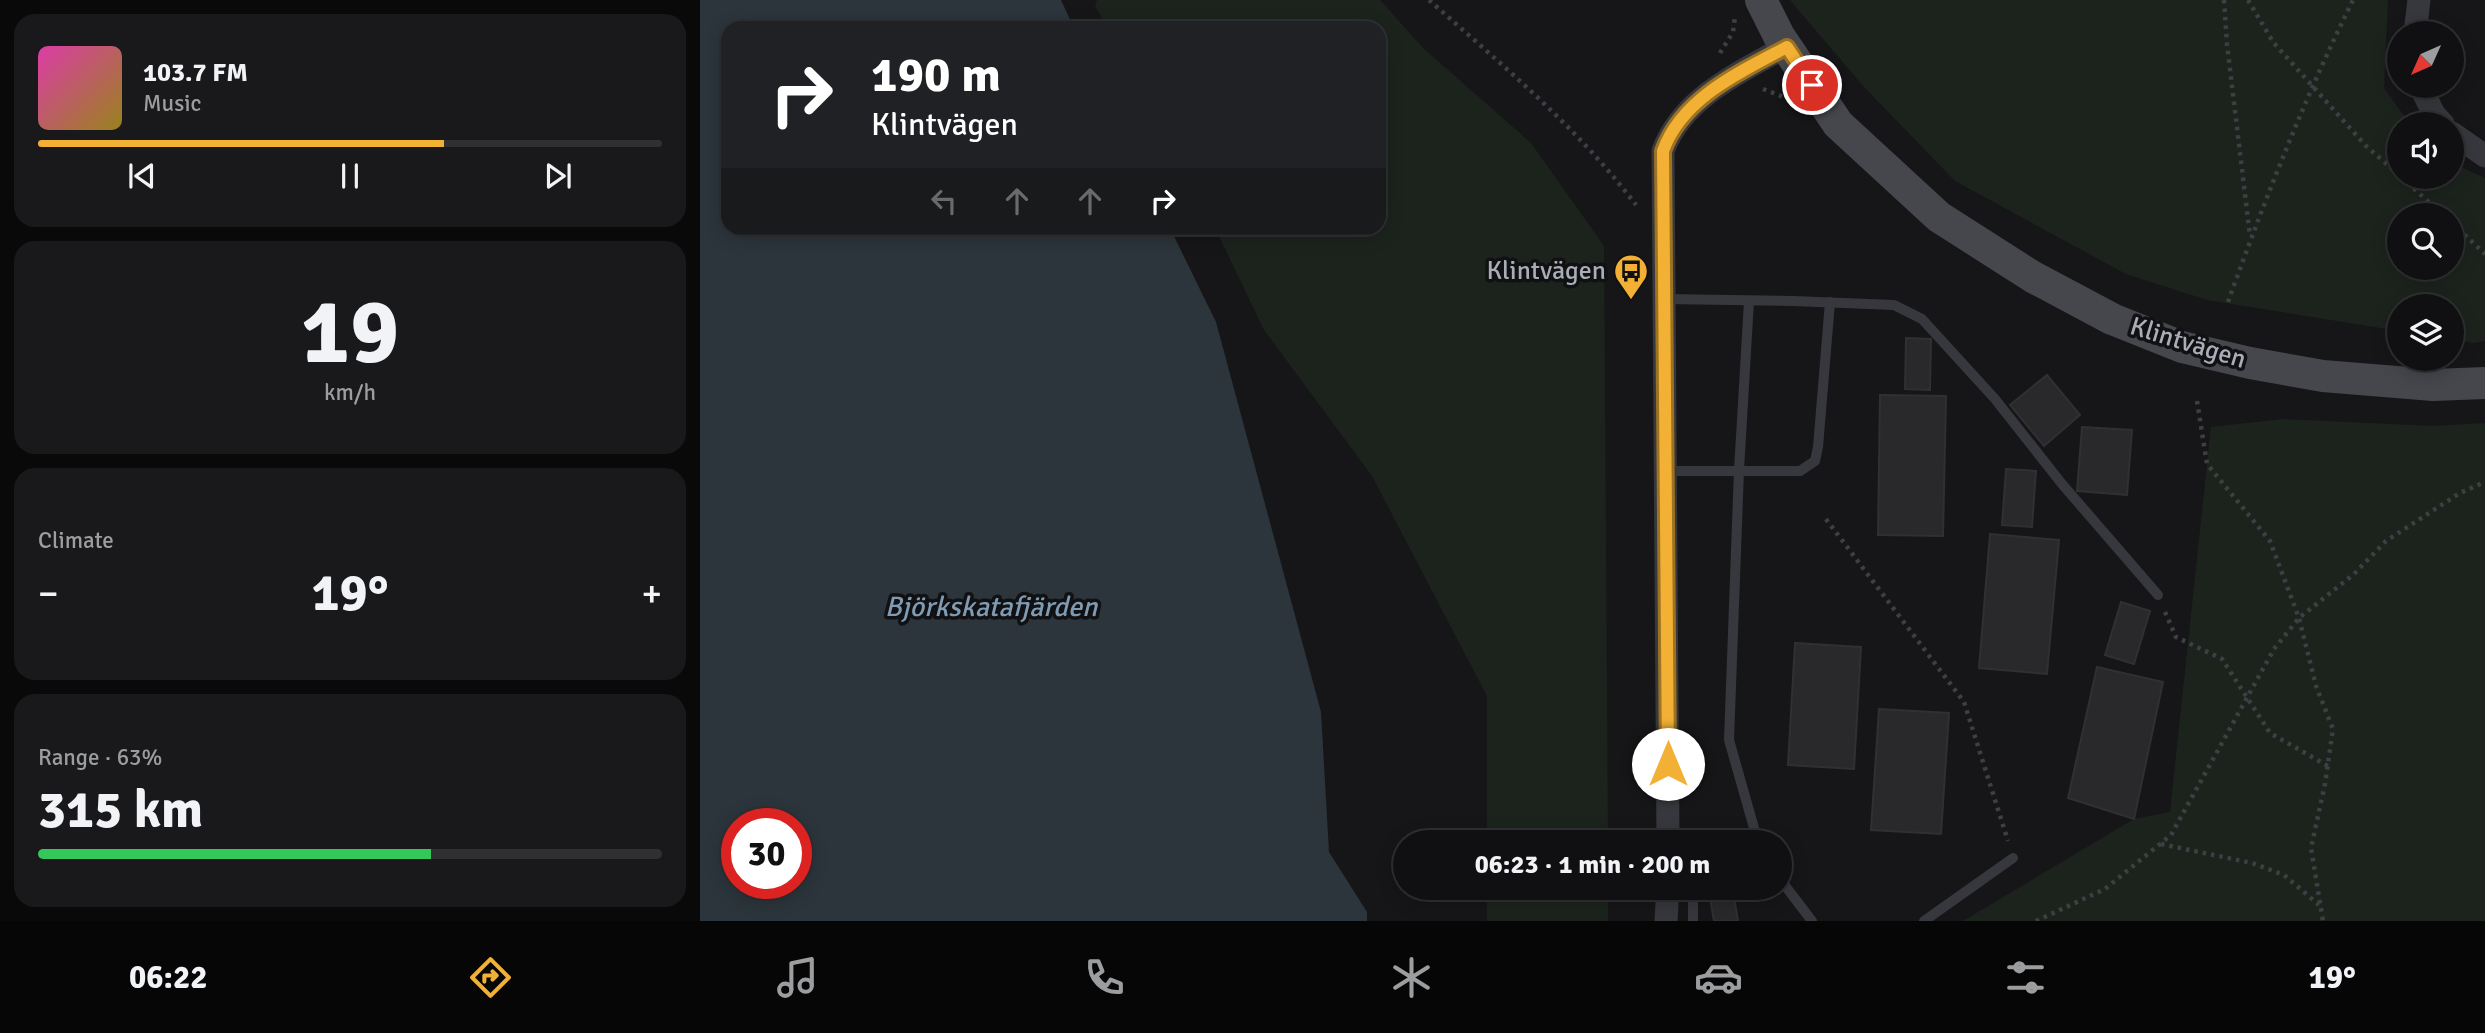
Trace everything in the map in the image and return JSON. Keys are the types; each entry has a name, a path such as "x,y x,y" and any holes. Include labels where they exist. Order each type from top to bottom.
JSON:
{"street":[{"name":"Klintvägen","path":"1760,0 1787,47 1838,124 1939,216 2033,277 2112,319 2182,347 2323,376 2433,385 2485,383"},
{"path":"2417,21 2420,0"},
{"path":"1668,830 1663,151 1667,138 1693,105 1727,80 1787,47"},
{"path":"2464,141 2485,156"},
{"path":"1666,921 1667,900"}],"lane":[{"path":"1665,299 1894,305 1922,319 1995,399 2062,484 2158,595"},
{"path":"1749,301 1739,470 1729,740 1755,830"},
{"path":"1666,471 1800,471 1815,461 1830,302"},
{"path":"1924,921 2013,858"},
{"path":"1792,895 1812,921"},
{"path":"1693,900 1693,921"}],"path":[{"path":"1429,0 1570,128 1636,205"},
{"path":"2224,0 2250,239"},
{"path":"2248,0 2273,42 2366,146 2387,165"},
{"path":"2228,302 2250,239 2313,86 2353,0"},
{"path":"2415,189 2430,203"},
{"path":"2464,234 2485,254"},
{"path":"2197,401 2207,464 2270,541 2299,618 2316,686 2333,729 2311,848 2323,921"},
{"path":"2036,921 2105,889 2171,835 2215,760 2274,649 2299,618 2354,574 2386,541 2460,493 2485,482"},
{"path":"1826,519 1965,702 2013,858"},
{"path":"2158,595 2176,637 2222,659 2270,733 2328,766"},
{"path":"2160,844 2252,863 2284,875 2320,907"}],"shaded area":[{"path":"1097,0 1380,0 1423,48 1531,143 1604,246 1608,830 1487,830 1487,696 1372,476 1264,330 1218,235 1386,235 1386,21 1104,21 1095,6"},
{"path":"1790,0 2388,0 2384,88 2387,98 2391,98 2401,112 2387,112 2387,189 2464,189 2464,168 2485,178 2485,341 2464,341 2464,294 2387,294 2387,329 2207,300 2126,274 1955,181 1864,87"},
{"path":"2283,419 2434,426 2485,423 2485,921 1963,921 2134,819 2170,812 2211,427"},
{"path":"1487,900 1608,900 1608,921 1487,921"}],"water":[{"name":"Björkskatafjärden","path":"700,0 1061,0 1071,21 721,21 721,235 1173,235 1216,322 1321,712 1329,852 1367,912 1367,921 700,921"}],"building":[{"path":"1906,338 1931,339 1930,390 1905,389"},
{"path":"2047,375 2080,415 2044,446 2010,405"},
{"path":"1880,395 1946,396 1943,536 1878,535"},
{"path":"2082,427 2132,430 2127,495 2077,491"},
{"path":"2006,469 2036,471 2032,527 2002,525"},
{"path":"1990,534 2059,540 2047,674 1979,668"},
{"path":"2121,602 2150,611 2134,664 2105,655"},
{"path":"1795,643 1861,647 1854,769 1788,765"},
{"path":"2097,667 2163,682 2134,819 2068,798"},
{"path":"1879,709 1949,713 1941,834 1871,830"},
{"path":"1710,900 1734,900 1738,921 1714,921"}],"place":[{"name":"Klintvägen","path":"1631,301"}],"route":[{"path":"1668,764 1663,151 1667,138 1693,105 1727,80 1787,47 1812,85"}]}
